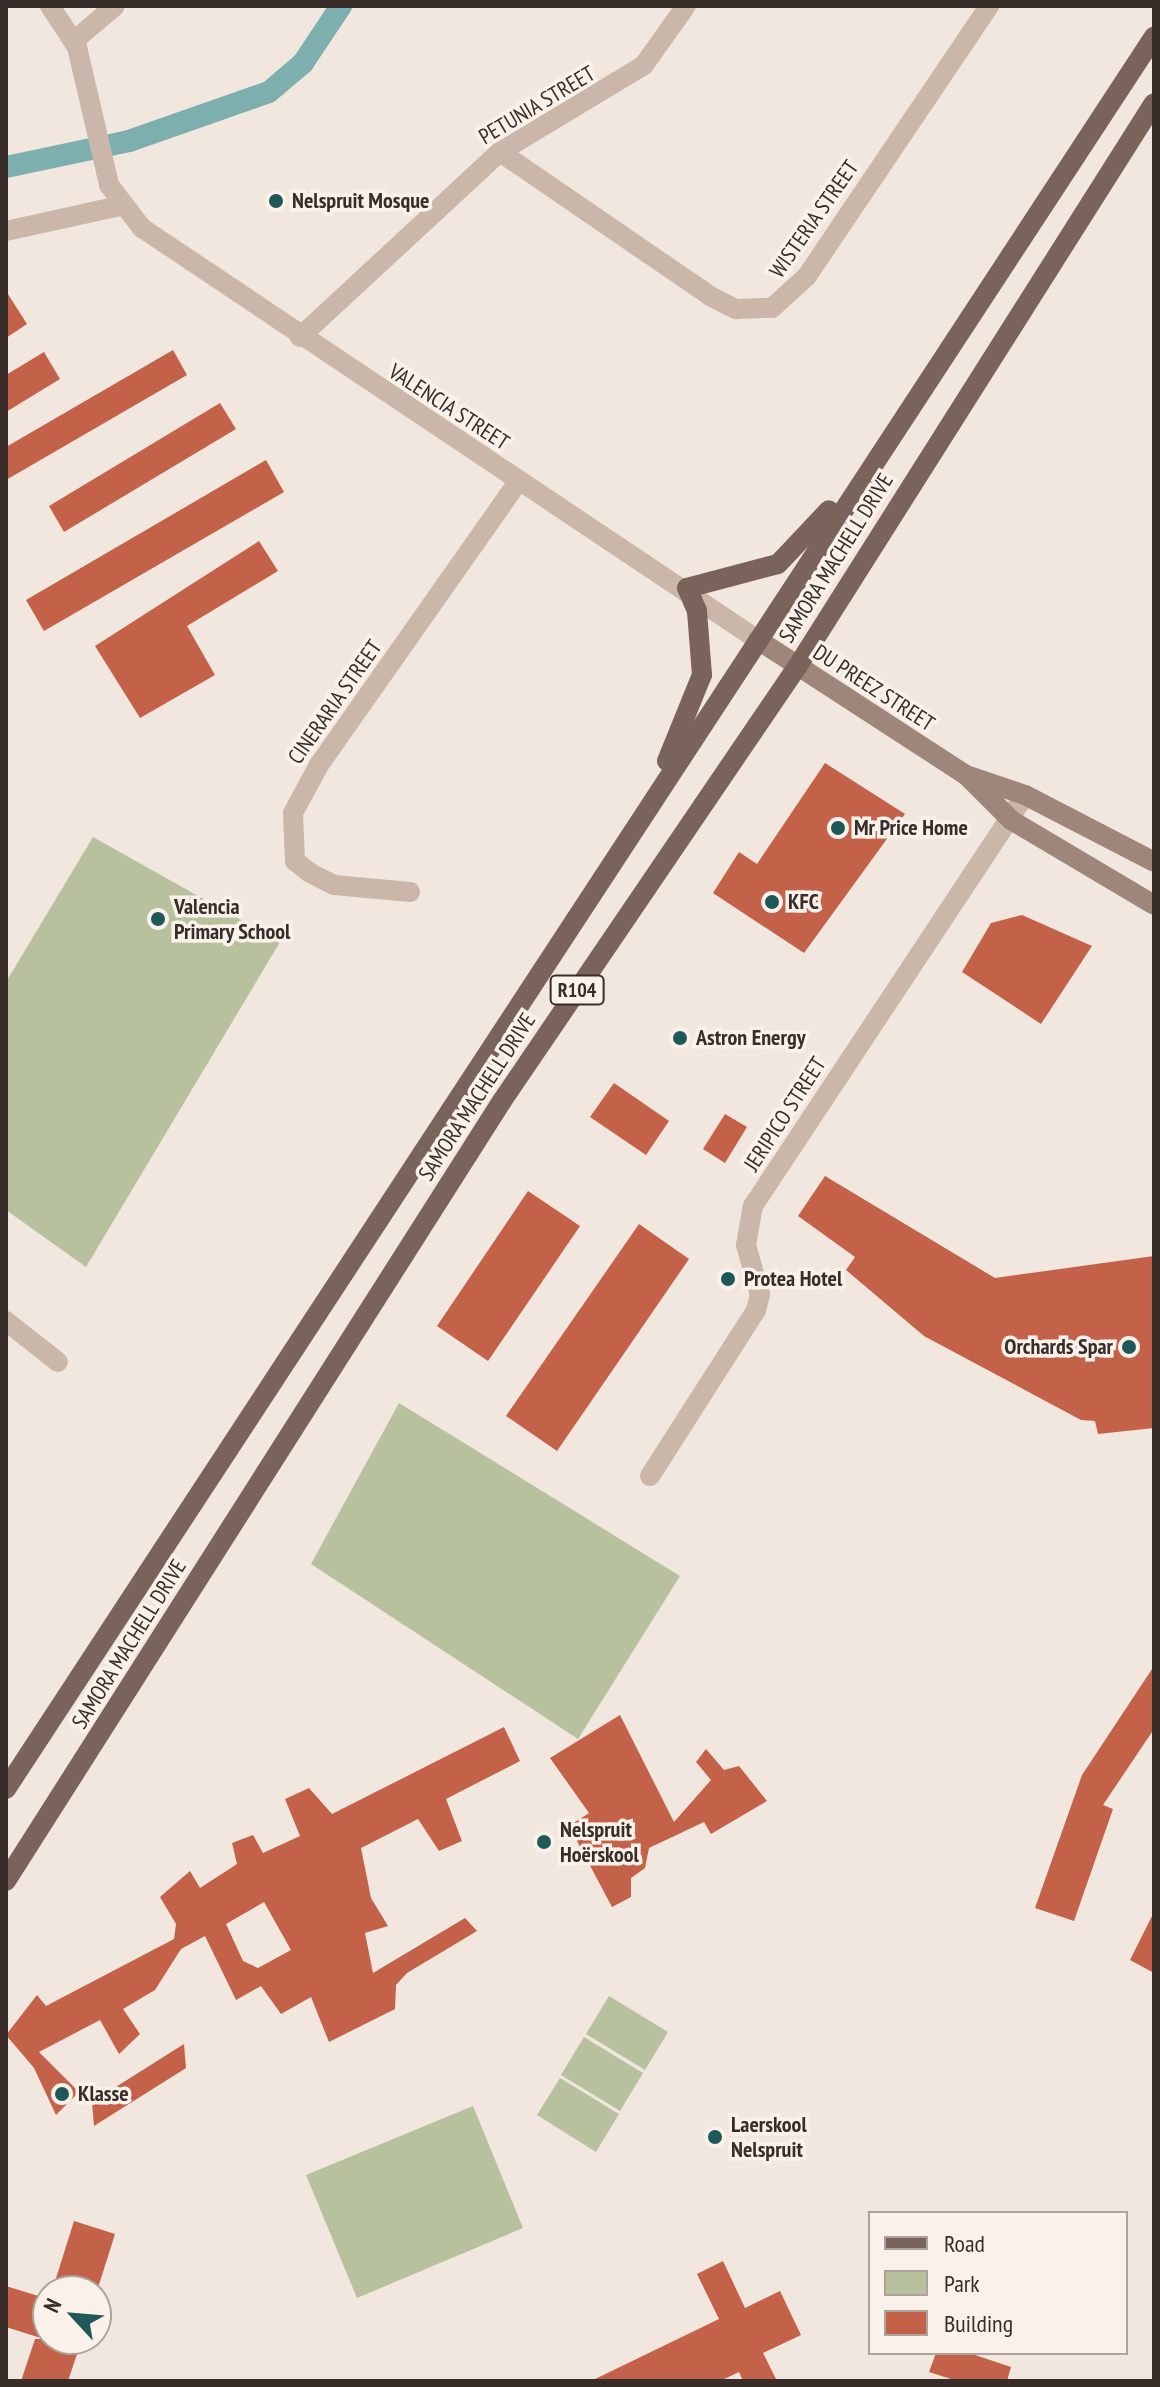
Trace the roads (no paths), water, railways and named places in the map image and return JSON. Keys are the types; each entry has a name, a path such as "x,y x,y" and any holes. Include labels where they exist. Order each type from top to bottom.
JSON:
{"main road":[{"name":"SAMORA MACHELL DRIVE","path":"6,1789 1154,37"},
{"name":"SAMORA MACHELL DRIVE","path":"6,1881 502,1101 797,667 1154,103"},
{"path":"636,826 702,675 697,611 687,588 778,564 806,541 940,366"}],"street":[{"path":"6,231 120,206 102,164 75,40 50,6"},
{"path":"75,40 115,6"},
{"name":"PETUNIA STREET","path":"300,337 500,152 644,65 686,6"},
{"name":"WISTERIA STREET","path":"500,152 710,296 736,309 772,308 807,276 989,6"},
{"name":"VALENCIA STREET","path":"120,206 300,337 687,588 758,640"},
{"name":"CINERARIA STREET","path":"410,892 356,889 309,872 295,861 293,813 319,765 519,480"},
{"name":"DU PREEZ STREET","path":"758,640 966,775 1011,820 1154,905"},
{"name":"DU PREEZ STREET","path":"966,775 1025,795 1154,862"},
{"name":"JERIPICO STREET","path":"650,1476 756,1310 759,1285 746,1245 753,1206 1025,795"},
{"path":"6,1321 58,1362"}],"waterway":[{"path":"6,167 129,141 269,92 303,63 341,6"}],"place":[{"name":"Nelspruit Mosque","path":"276,201"},
{"name":"Mr Price Home","path":"838,828"},
{"name":"KFC","path":"772,902"},
{"name":"Valencia Primary School","path":"158,919"},
{"name":"Astron Energy","path":"680,1038"},
{"name":"Protea Hotel","path":"728,1279"},
{"name":"Orchards Spar","path":"1129,1347"},
{"name":"Nelspruit Hoërskool","path":"544,1842"},
{"name":"Klasse","path":"62,2094"},
{"name":"Laerskool Nelspruit","path":"715,2137"}]}
